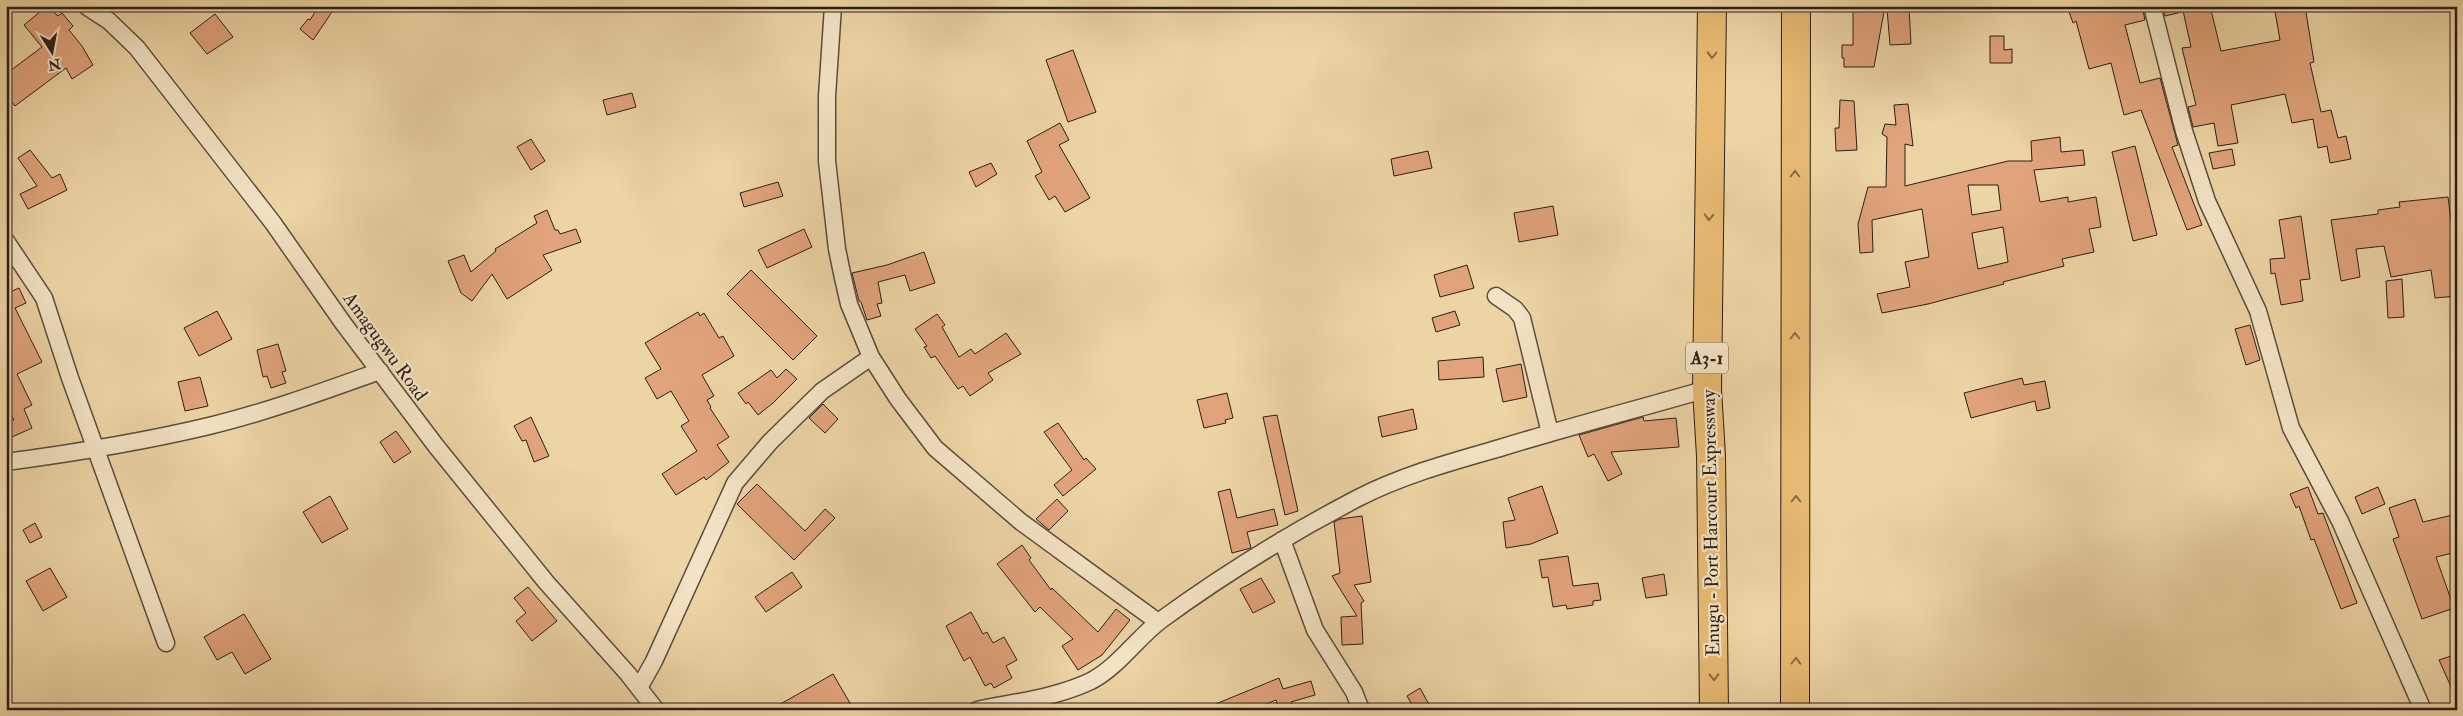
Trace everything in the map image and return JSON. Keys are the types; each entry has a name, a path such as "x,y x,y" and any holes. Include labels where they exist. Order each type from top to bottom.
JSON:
{"highway":[{"name":"Enugu - Port Harcourt Expressway","path":"1712,6 1707,390 1711,456 1714,710"},
{"path":"1795,710 1796,6"}],"street":[{"name":"Amagugwu Road","path":"86,6 109,21 136,48 273,223 436,446 546,582 639,688 650,707"},
{"path":"833,6 827,96 827,161 837,249 843,278 849,304 871,357 918,426 936,448 1021,522 1158,622"},
{"path":"2152,6 2184,131 2207,202 2258,311 2291,428 2340,521 2423,710"},
{"path":"6,241 44,298 96,450 166,643"},
{"path":"1496,296 1515,310 1522,318 1550,433"},
{"path":"639,688 654,660 735,483 770,442 822,391 871,357"},
{"path":"6,462 96,450 210,426 272,408 380,371"},
{"path":"977,710 1050,696 1093,680 1104,673 1158,622 1230,572 1282,540 1359,498 1414,474 1550,433 1707,390"},
{"path":"1282,540 1316,630 1354,692 1361,710"}],"building":[{"path":"47,6 58,16 62,13 73,26 69,30 82,46 93,65 72,79 66,68 15,106 6,95 6,74 42,47 24,25"},
{"path":"319,6 336,6 313,40 300,29 308,19 310,20"},
{"path":"1885,6 1874,67 1844,67 1842,45 1853,45 1853,8"},
{"path":"2072,6 2142,6 2145,20 2125,25 2140,83 2160,78 2178,145 2172,147 2202,225 2187,230 2141,110 2124,115 2111,63 2089,69 2076,21 2073,23 2068,9"},
{"path":"2162,6 2181,6 2182,12 2165,16"},
{"path":"2182,6 2210,6 2221,51 2280,40 2274,6 2305,6 2314,62 2310,63 2321,112 2331,110 2338,138 2346,136 2351,159 2330,163 2327,146 2318,148 2313,119 2292,123 2285,94 2231,105 2238,143 2218,146 2214,123 2193,127 2188,107 2196,105 2182,48 2191,47"},
{"path":"1909,7 1911,44 1890,45 1887,9"},
{"path":"215,14 233,37 207,54 190,33"},
{"path":"1990,36 2004,36 2004,50 2012,49 2012,63 1990,63"},
{"path":"1073,50 1096,112 1068,122 1046,60"},
{"path":"632,93 636,107 607,115 603,100"},
{"path":"1840,100 1854,101 1857,150 1836,151 1835,128 1839,128"},
{"path":"1908,104 1913,146 1905,144 1905,186 2008,161 2032,161 2031,141 2060,137 2061,152 2083,150 2085,165 2034,170 2040,202 2068,197 2068,202 2096,197 2101,227 2089,229 2094,252 2062,259 2064,266 2003,282 2004,284 1928,304 1882,313 1877,294 1910,287 1905,262 1929,257 1922,209 1872,220 1873,252 1860,253 1858,224 1868,187 1886,187 1887,137 1882,134 1885,124 1896,125 1894,105","holes":["1968,185 1998,185 2001,210 1972,215","2003,227 2008,262 1978,269 1972,233"]},
{"path":"1060,123 1069,140 1059,145 1090,198 1065,212 1055,196 1049,200 1035,176 1042,172 1027,141"},
{"path":"531,139 545,161 531,170 517,147"},
{"path":"2135,146 2157,235 2133,241 2112,152"},
{"path":"2232,149 2235,165 2213,169 2209,153"},
{"path":"30,150 52,178 60,174 67,190 28,209 20,194 37,186 18,158"},
{"path":"1428,151 1432,168 1394,176 1391,159"},
{"path":"991,163 997,174 976,187 969,172"},
{"path":"778,182 783,196 744,207 740,193"},
{"path":"2448,197 2451,221 2457,220 2457,296 2435,298 2431,270 2391,277 2384,246 2356,249 2360,277 2341,281 2331,220 2378,214 2378,210 2400,207 2399,202"},
{"path":"1553,206 1558,235 1519,242 1514,213"},
{"path":"547,210 555,230 558,230 560,234 576,229 581,242 543,255 552,270 507,299 492,274 472,301 461,293 448,261 464,255 471,272 496,251 495,249 537,223 534,216"},
{"path":"2301,216 2310,279 2300,280 2303,301 2281,305 2275,273 2271,274 2270,259 2285,258 2279,220"},
{"path":"804,229 812,247 767,268 758,250"},
{"path":"924,252 935,283 910,291 905,275 878,282 882,303 877,304 881,316 867,320 859,301 852,273 887,265"},
{"path":"1467,265 1474,288 1440,297 1434,275"},
{"path":"751,270 817,336 793,360 727,294"},
{"path":"2402,279 2404,317 2388,318 2386,281"},
{"path":"19,288 26,303 15,308 42,362 17,374 32,405 24,409 32,428 12,437 6,424 14,420 6,404 6,290 8,293"},
{"path":"217,311 232,339 199,356 184,328"},
{"path":"1455,311 1460,325 1436,332 1432,318"},
{"path":"698,312 700,316 704,313 719,338 723,336 734,356 702,375 714,396 707,400 710,408 729,437 717,445 729,462 706,480 704,477 676,495 662,474 697,451 681,426 689,421 671,391 657,399 645,378 661,369 645,343"},
{"path":"937,314 945,325 942,327 959,357 971,349 975,354 1006,333 1021,354 988,373 993,380 970,396 963,386 958,389 935,356 931,358 924,347 927,346 915,329"},
{"path":"2250,325 2260,360 2246,365 2235,329"},
{"path":"278,344 286,371 282,372 286,383 271,388 267,376 263,377 257,350"},
{"path":"1483,357 1484,377 1439,380 1438,361"},
{"path":"1521,364 1527,397 1503,402 1496,369"},
{"path":"786,369 797,379 758,415 738,393 771,370 777,378"},
{"path":"200,377 208,406 185,411 178,382"},
{"path":"2022,378 2024,385 2045,381 2050,408 2037,411 2035,401 1971,418 1964,393"},
{"path":"1227,393 1233,418 1225,420 1226,423 1204,428 1197,400"},
{"path":"823,404 838,419 825,433 809,418"},
{"path":"1413,409 1417,429 1382,437 1378,417"},
{"path":"1277,415 1298,511 1285,515 1263,417"},
{"path":"531,417 549,456 534,462 526,440 522,441 514,426"},
{"path":"1643,417 1644,421 1676,418 1679,447 1611,452 1622,474 1608,481 1594,454 1588,457 1579,435"},
{"path":"1058,423 1084,460 1086,458 1096,469 1063,496 1054,485 1072,470 1044,432"},
{"path":"396,431 411,452 394,463 380,442"},
{"path":"757,484 805,531 825,509 835,518 794,560 737,504"},
{"path":"1542,486 1558,533 1531,544 1506,548 1503,522 1515,520 1508,498"},
{"path":"2308,487 2318,514 2323,513 2357,603 2341,609 2314,539 2311,540 2299,506 2296,508 2290,494"},
{"path":"2378,487 2385,504 2362,514 2355,497"},
{"path":"1230,489 1237,518 1274,509 1278,525 1247,532 1251,548 1232,553 1218,492"},
{"path":"330,496 348,529 322,543 303,512"},
{"path":"1057,499 1068,511 1049,530 1036,519"},
{"path":"2415,499 2423,522 2457,514 2457,552 2436,557 2454,608 2422,619 2393,539 2399,537 2389,508"},
{"path":"1362,516 1371,582 1354,585 1364,601 1361,603 1363,644 1342,645 1341,617 1357,616 1332,576 1340,573 1334,522 1340,519"},
{"path":"35,523 42,537 30,543 23,530"},
{"path":"1022,545 1031,558 1029,560 1051,590 1052,588 1098,632 1116,609 1130,620 1102,655 1078,670 1062,646 1073,639 1040,607 1035,612 997,564"},
{"path":"1568,556 1573,586 1598,583 1601,600 1593,601 1593,605 1567,609 1566,605 1553,607 1548,577 1542,578 1539,560"},
{"path":"50,568 67,597 43,611 26,581"},
{"path":"792,572 802,587 766,612 755,597"},
{"path":"1664,574 1667,595 1646,598 1642,578"},
{"path":"1261,578 1275,602 1253,613 1240,589"},
{"path":"528,587 557,621 532,641 516,621 526,613 514,598"},
{"path":"971,612 983,634 987,632 993,643 1004,637 1017,660 1006,666 1012,678 994,688 991,683 985,686 970,657 964,661 946,626"},
{"path":"244,614 271,659 245,674 232,652 217,660 204,637"},
{"path":"2457,654 2457,700 2439,660"},
{"path":"833,674 854,710 770,710 814,685"},
{"path":"1279,678 1283,689 1311,681 1315,695 1291,702 1292,706 1279,709 1276,700 1252,710 1201,710"},
{"path":"1420,688 1432,710 1415,710 1407,696"}]}
